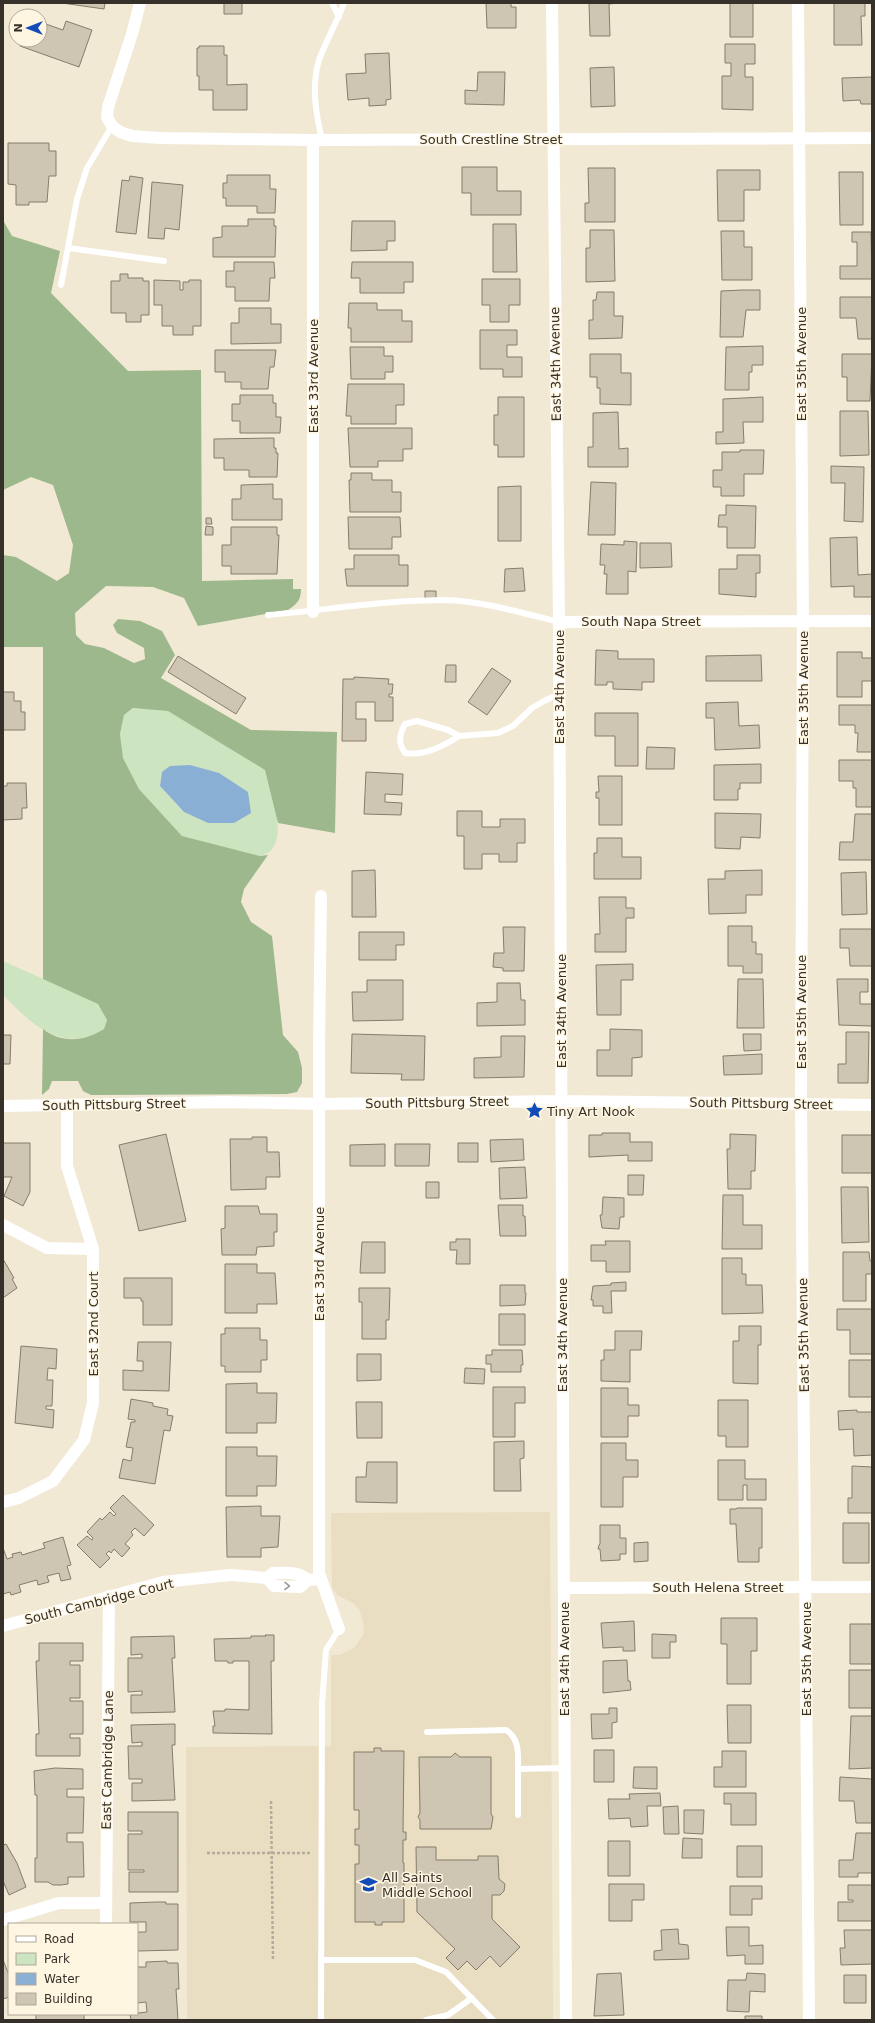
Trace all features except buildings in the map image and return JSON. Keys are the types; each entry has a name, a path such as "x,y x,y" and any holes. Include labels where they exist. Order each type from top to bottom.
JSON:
{"street":[{"path":"112,126 107,117 108,107 140,3"},
{"name":"East 34th Avenue","path":"552,3 559,622 566,2020"},
{"name":"East 35th Avenue","path":"798,3 803,620 801,1104 806,1587 808,2020"},
{"name":"South Crestline Street","path":"112,126 120,132 132,136 160,138 317,140 872,138"},
{"name":"East 33rd Avenue","path":"314,612 317,140"},
{"name":"South Napa Street","path":"559,622 872,620"},
{"name":"East 33rd Avenue","path":"321,896 319,1104 319,1573 339,1629"},
{"name":"South Pittsburg Street","path":"3,1106 226,1102 319,1104 561,1101 872,1105"},
{"name":"East 32nd Court","path":"3,1502 19,1498 53,1480 84,1440 93,1403 93,1249 67,1166 67,1105"},
{"path":"3,1225 47,1248 93,1249"},
{"name":"South Cambridge Court","path":"3,1626 163,1582 231,1575 267,1578 273,1573 295,1573 300,1574 308,1580 321,1579"},
{"name":"South Helena Street","path":"564,1588 872,1587"},
{"name":"East Cambridge Lane","path":"106,1923 109,1596"},
{"path":"3,1920 59,1903 106,1903"}],"lane":[{"path":"332,3 338,18"},
{"path":"317,140 316,76 319,60 344,3"},
{"path":"61,285 77,199 87,168 112,126"},
{"path":"68,248 164,261"},
{"name":"South Napa Street","path":"268,615 314,612 356,606 446,600 492,606 559,622"},
{"path":"460,736 448,730 417,721 405,724 400,732 400,746 405,753 417,755 448,744 460,736 498,733 513,726 538,704 559,694"},
{"path":"322,2020 322,1704 326,1650 339,1629"},
{"path":"427,1732 506,1730 512,1734 518,1744 518,1815"},
{"path":"518,1769 565,1768"},
{"path":"322,1960 415,1960 446,1972 493,2020"},
{"path":"426,2020 448,2015 472,1998"}],"path":[{"path":"271,1801 273,1961"},
{"path":"208,1853 322,1853"}],"shaded area":[{"name":"All Saints Middle School","path":"550,1512 553,2020 187,2020 186,1747 331,1746 331,1655 340,1655 354,1648 363,1635 364,1625 359,1609 353,1603 337,1595 332,1587 331,1513"}],"green space":[{"path":"3,220 12,236 60,251 51,293 128,371 201,370 202,581 293,579 293,589 301,589 298,601 288,610 198,626 184,598 153,587 106,586 75,613 76,635 85,644 104,648 134,663 145,659 144,648 117,633 113,625 118,619 140,621 162,631 175,655 161,678 251,730 337,732 335,833 278,823 265,770 168,711 133,708 124,715 120,734 123,758 139,789 182,836 260,856 268,855 244,889 241,902 251,922 272,936 283,1035 298,1052 302,1068 302,1083 297,1092 287,1094 91,1095 83,1091 78,1081 52,1081 49,1089 42,1095 43,1029 50,1034 65,1039 81,1038 104,1029 107,1020 98,1004 43,979 43,647 3,647 3,555 16,557 57,581 69,573 73,545 53,485 31,477 3,490"},
{"path":"134,708 168,710 265,770 275,805 278,832 276,843 270,851 260,856 182,836 139,789 123,758 120,734 124,715","holes":["162,772 234,823 208,823 184,812 160,786"]},
{"path":"3,961 99,1004 107,1020 104,1029 89,1036 75,1039 49,1033 36,1025 3,995"}],"water":[{"path":"190,765 219,773 248,792 251,813 234,823 208,823 184,812 160,786 162,772 170,766"}],"place":[{"name":"Tiny Art Nook","path":"534,1111"},
{"name":"All Saints Middle School","path":"369,1884"}]}
